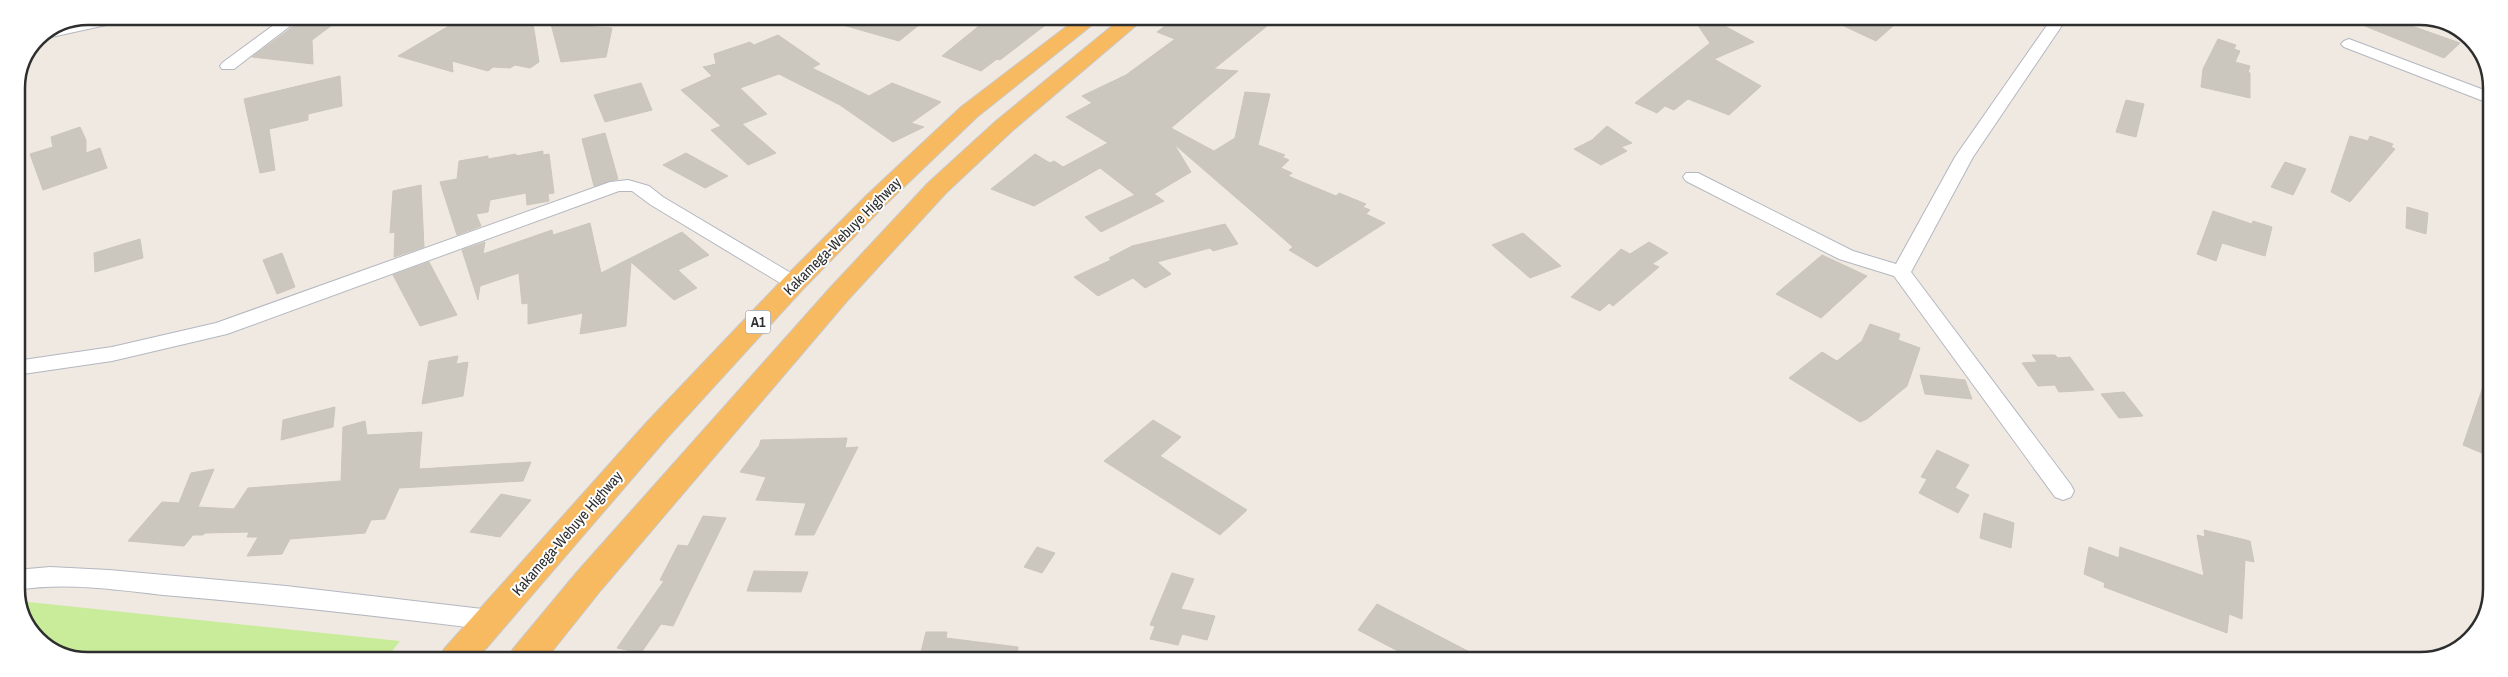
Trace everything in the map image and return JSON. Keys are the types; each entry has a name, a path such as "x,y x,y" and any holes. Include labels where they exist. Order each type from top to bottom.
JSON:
{"highway":[{"name":"Kakamega-Webuye Highway","path":"462,652 657,430 794,283 877,200 970,112 1082,25"},
{"path":"531,652 588,581 838,295 937,188 1004,126 1126,25"}],"street":[{"path":"67,29 84,25"},
{"path":"228,66 284,25"},
{"path":"1901,272 1964,157 2055,25"},
{"path":"2349,44 2483,96"},
{"path":"1692,177 1846,255 1901,272 2063,491"},
{"path":"25,367 112,354 220,329 616,186 637,186 644,189 657,201 794,283"},
{"path":"25,578 34,576 124,582 340,600 491,620"}],"green space":[{"path":"26,602 400,641 391,652 88,652 71,650 46,636 33,621"}],"building":[{"path":"295,25 332,25 312,40 313,64 252,57"},
{"path":"450,25 533,25 539,62 530,68 515,65 510,68 493,67 488,71 452,61 453,72 398,56"},
{"path":"551,25 612,28 606,57 561,62"},
{"path":"843,25 919,25 899,41"},
{"path":"980,25 1045,25 1000,60 997,59 981,71 942,56"},
{"path":"1166,25 1268,25 1214,69 1238,71 1171,128 1214,151 1235,138 1245,92 1270,94 1258,145 1285,155 1282,157 1289,160 1281,168 1292,173 1288,176 1336,196 1339,193 1366,204 1363,207 1370,210 1366,214 1385,223 1317,267 1289,250 1293,247 1174,144 1191,172 1154,194 1164,201 1101,232 1085,217 1135,195 1100,168 1034,206 991,189 1035,154 1050,163 1054,161 1063,167 1108,143 1066,117 1092,103 1082,96 1126,75 1175,39 1157,32"},
{"path":"1698,25 1723,25 1754,42 1714,59 1761,86 1729,115 1688,99 1674,110 1665,106 1657,113 1635,103 1710,43"},
{"path":"1842,25 1894,25 1876,41"},
{"path":"2409,25 2460,43 2444,58 2365,26"},
{"path":"778,35 820,64 812,68 869,96 892,83 941,102 911,123 924,127 893,142 840,105 779,74 740,88 767,114 742,124 776,153 748,165 711,130 721,126 681,90 712,76 703,67 716,64 714,54 750,42 754,45"},
{"path":"2218,39 2236,45 2234,49 2240,51 2235,62 2250,66 2248,72 2250,73 2250,98 2201,87 2203,69"},
{"path":"340,76 342,106 308,114 308,120 269,129 275,170 260,173 244,99"},
{"path":"641,83 652,110 605,122 594,95"},
{"path":"2126,100 2144,104 2136,137 2116,132"},
{"path":"1607,126 1632,143 1621,147 1627,151 1601,165 1574,149 1592,140"},
{"path":"80,127 86,140 86,153 100,148 107,168 43,190 30,154 53,147 51,137"},
{"path":"605,133 618,179 594,186 582,139"},
{"path":"2350,136 2368,141 2370,136 2393,144 2391,147 2395,149 2350,202 2331,192"},
{"path":"543,151 543,155 549,154 554,193 548,194 549,201 527,205 526,193 490,200 488,212 476,214 481,226 457,235 440,182 457,179 459,161 488,156 488,159 516,154 516,156"},
{"path":"686,153 728,176 705,188 663,165"},
{"path":"2285,162 2306,169 2293,195 2271,187"},
{"path":"421,185 424,247 394,257 395,232 390,233 393,191"},
{"path":"2407,207 2428,213 2426,234 2406,228"},
{"path":"2213,211 2252,224 2253,221 2272,227 2265,256 2222,243 2216,261 2197,254"},
{"path":"590,223 601,273 682,232 709,255 678,270 697,288 674,300 631,262 626,326 580,334 583,313 528,324 528,303 522,304 519,273 480,286 478,300 462,250 485,242 483,254 552,230 553,235"},
{"path":"1225,224 1238,244 1213,251 1210,248 1157,262 1171,274 1145,288 1133,278 1098,296 1074,277 1111,260 1109,258 1132,246"},
{"path":"1523,233 1561,266 1530,278 1492,245"},
{"path":"140,239 143,258 95,272 94,253"},
{"path":"1649,242 1668,253 1652,264 1659,267 1613,306 1609,303 1600,311 1571,297 1621,249 1630,254"},
{"path":"282,253 295,287 277,294 263,260"},
{"path":"1822,255 1867,276 1821,318 1776,294"},
{"path":"429,262 457,315 420,326 393,275"},
{"path":"1870,324 1900,334 1898,340 1920,348 1907,386 1867,419 1860,422 1789,378 1822,352 1837,361 1862,341"},
{"path":"2032,355 2055,355 2058,358 2070,357 2094,390 2059,392 2055,385 2038,386 2022,363 2037,362"},
{"path":"458,356 456,364 468,362 463,396 422,404 429,361"},
{"path":"1920,375 1965,380 1972,399 1925,394"},
{"path":"2483,387 2482,453 2463,445"},
{"path":"2124,392 2143,416 2119,418 2101,394"},
{"path":"335,407 333,427 281,440 283,420"},
{"path":"1153,420 1181,437 1160,456 1247,510 1220,535 1104,461"},
{"path":"365,421 367,435 422,432 419,469 531,462 523,481 399,488 385,519 371,520 365,533 290,539 282,554 247,556 258,537 247,537 249,532 193,535 184,546 128,541 162,502 179,503 191,473 214,469 198,507 234,509 248,488 341,481 343,427"},
{"path":"847,438 845,448 858,447 814,535 795,535 806,503 756,500 766,477 740,472 759,446 761,440"},
{"path":"1937,450 1969,465 1955,488 1969,495 1958,513 1919,493 1927,479 1921,477"},
{"path":"501,494 531,500 500,537 470,532"},
{"path":"1984,513 2014,523 2011,548 1980,538"},
{"path":"703,516 726,518 673,626 661,624 642,652 617,648 664,581 660,580 678,545 688,546"},
{"path":"2204,530 2250,541 2254,562 2245,560 2242,619 2229,614 2227,633 2104,587 2105,583 2084,574 2089,547 2119,558 2120,547 2204,576 2197,535 2205,537"},
{"path":"1037,547 1055,553 1042,573 1024,567"},
{"path":"754,571 808,572 801,592 747,591"},
{"path":"1172,573 1194,579 1181,609 1215,616 1207,640 1182,634 1178,645 1150,639 1155,626 1150,625"},
{"path":"1377,604 1470,652 1400,652 1358,630"},
{"path":"926,632 947,632 946,638 1018,647 1018,652 921,652"}]}
